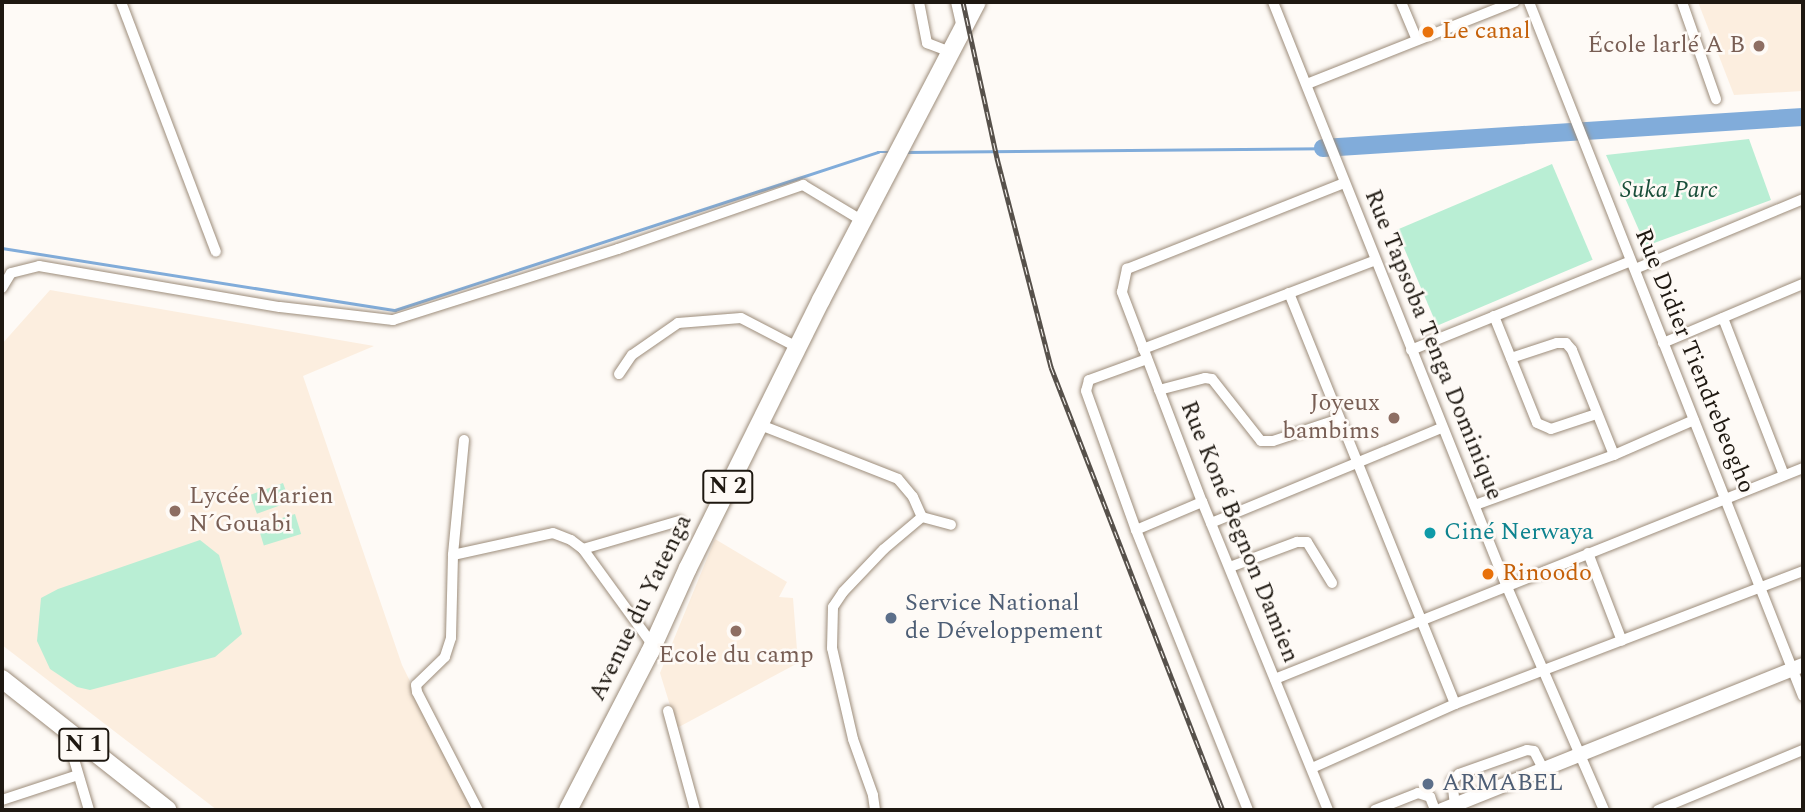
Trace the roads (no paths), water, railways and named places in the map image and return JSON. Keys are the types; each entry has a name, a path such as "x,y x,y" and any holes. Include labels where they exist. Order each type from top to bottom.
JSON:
{"main road":[{"name":"N 2","path":"951,52 976,2"},
{"name":"Avenue du Yatenga","path":"568,810 861,220 951,52"},
{"name":"N 1","path":"2,679 168,810"}],"street":[{"path":"121,2 216,252"},
{"path":"919,2 927,43 951,52"},
{"path":"956,2 962,29"},
{"name":"Rue Tapsoba Tenga Dominique","path":"1273,2 1374,261 1507,587 1604,810"},
{"path":"1401,2 1417,40"},
{"path":"1307,84 1514,2"},
{"name":"Rue Didier Tiendrebeogho","path":"1530,2 1759,588 1798,667 1803,696"},
{"path":"1682,2 1716,99"},
{"name":"Rue Koné Begnon Damien","path":"1328,810 1202,502 1122,292 1127,269 1344,183"},
{"path":"2,288 11,273 38,266 267,305 393,320 605,253 803,185 861,220"},
{"path":"1411,350 1803,199"},
{"path":"1248,810 1136,530 1086,384 1089,380 1145,354 1289,293 1374,261"},
{"path":"1663,343 1803,285"},
{"path":"1289,293 1455,705"},
{"path":"1494,316 1537,423 1551,429 1596,414"},
{"path":"619,374 632,355 678,323 741,318 797,347"},
{"path":"1723,318 1784,475"},
{"path":"1511,358 1557,342 1566,343 1572,350 1614,455"},
{"path":"1159,390 1205,378 1212,379 1261,441 1273,441 1339,419"},
{"path":"1475,505 1614,455 1694,420"},
{"path":"758,425 898,479 913,497 922,517"},
{"path":"1211,523 1442,428"},
{"path":"464,440 453,555 451,638 445,657 416,685 417,692 478,810"},
{"path":"1275,679 1803,468"},
{"path":"1136,530 1202,502"},
{"path":"922,517 951,525"},
{"path":"875,810 873,795 853,740 832,648 833,607 843,592 884,549 922,517"},
{"path":"583,549 679,521"},
{"path":"453,555 553,534 571,540 583,549 652,644"},
{"path":"1230,567 1297,542 1307,542 1332,583"},
{"path":"1588,553 1622,641"},
{"path":"1312,768 1455,705 1803,571"},
{"path":"1543,769 1534,751 1528,750 1459,774 1452,781 1449,808 1798,667"},
{"path":"668,711 695,810"},
{"path":"65,729 89,810"},
{"path":"1658,810 1803,750"},
{"path":"2,800 78,775"},
{"path":"1375,810 1418,793 1430,797 1435,810"}],"waterway":[{"path":"1323,148 1803,117"},
{"path":"906,152 1323,148"},
{"path":"2,248 395,310 878,152 889,152"}],"railway":[{"path":"963,2 997,158 1051,367 1223,810"}],"place":[{"name":"Le canal","path":"1428,32"},
{"name":"École larlé A B","path":"1759,46"},
{"name":"Joyeux bambims","path":"1394,418"},
{"name":"Lycée Marien N´Gouabi","path":"175,511"},
{"name":"Ciné Nerwaya","path":"1430,533"},
{"name":"Rinoodo","path":"1488,574"},
{"name":"Service National de Développement","path":"891,618"},
{"name":"Ecole du camp","path":"736,631"},
{"name":"ARMABEL","path":"1428,784"}],"park label":[{"name":"Suka Parc","path":"1669,191"}]}
